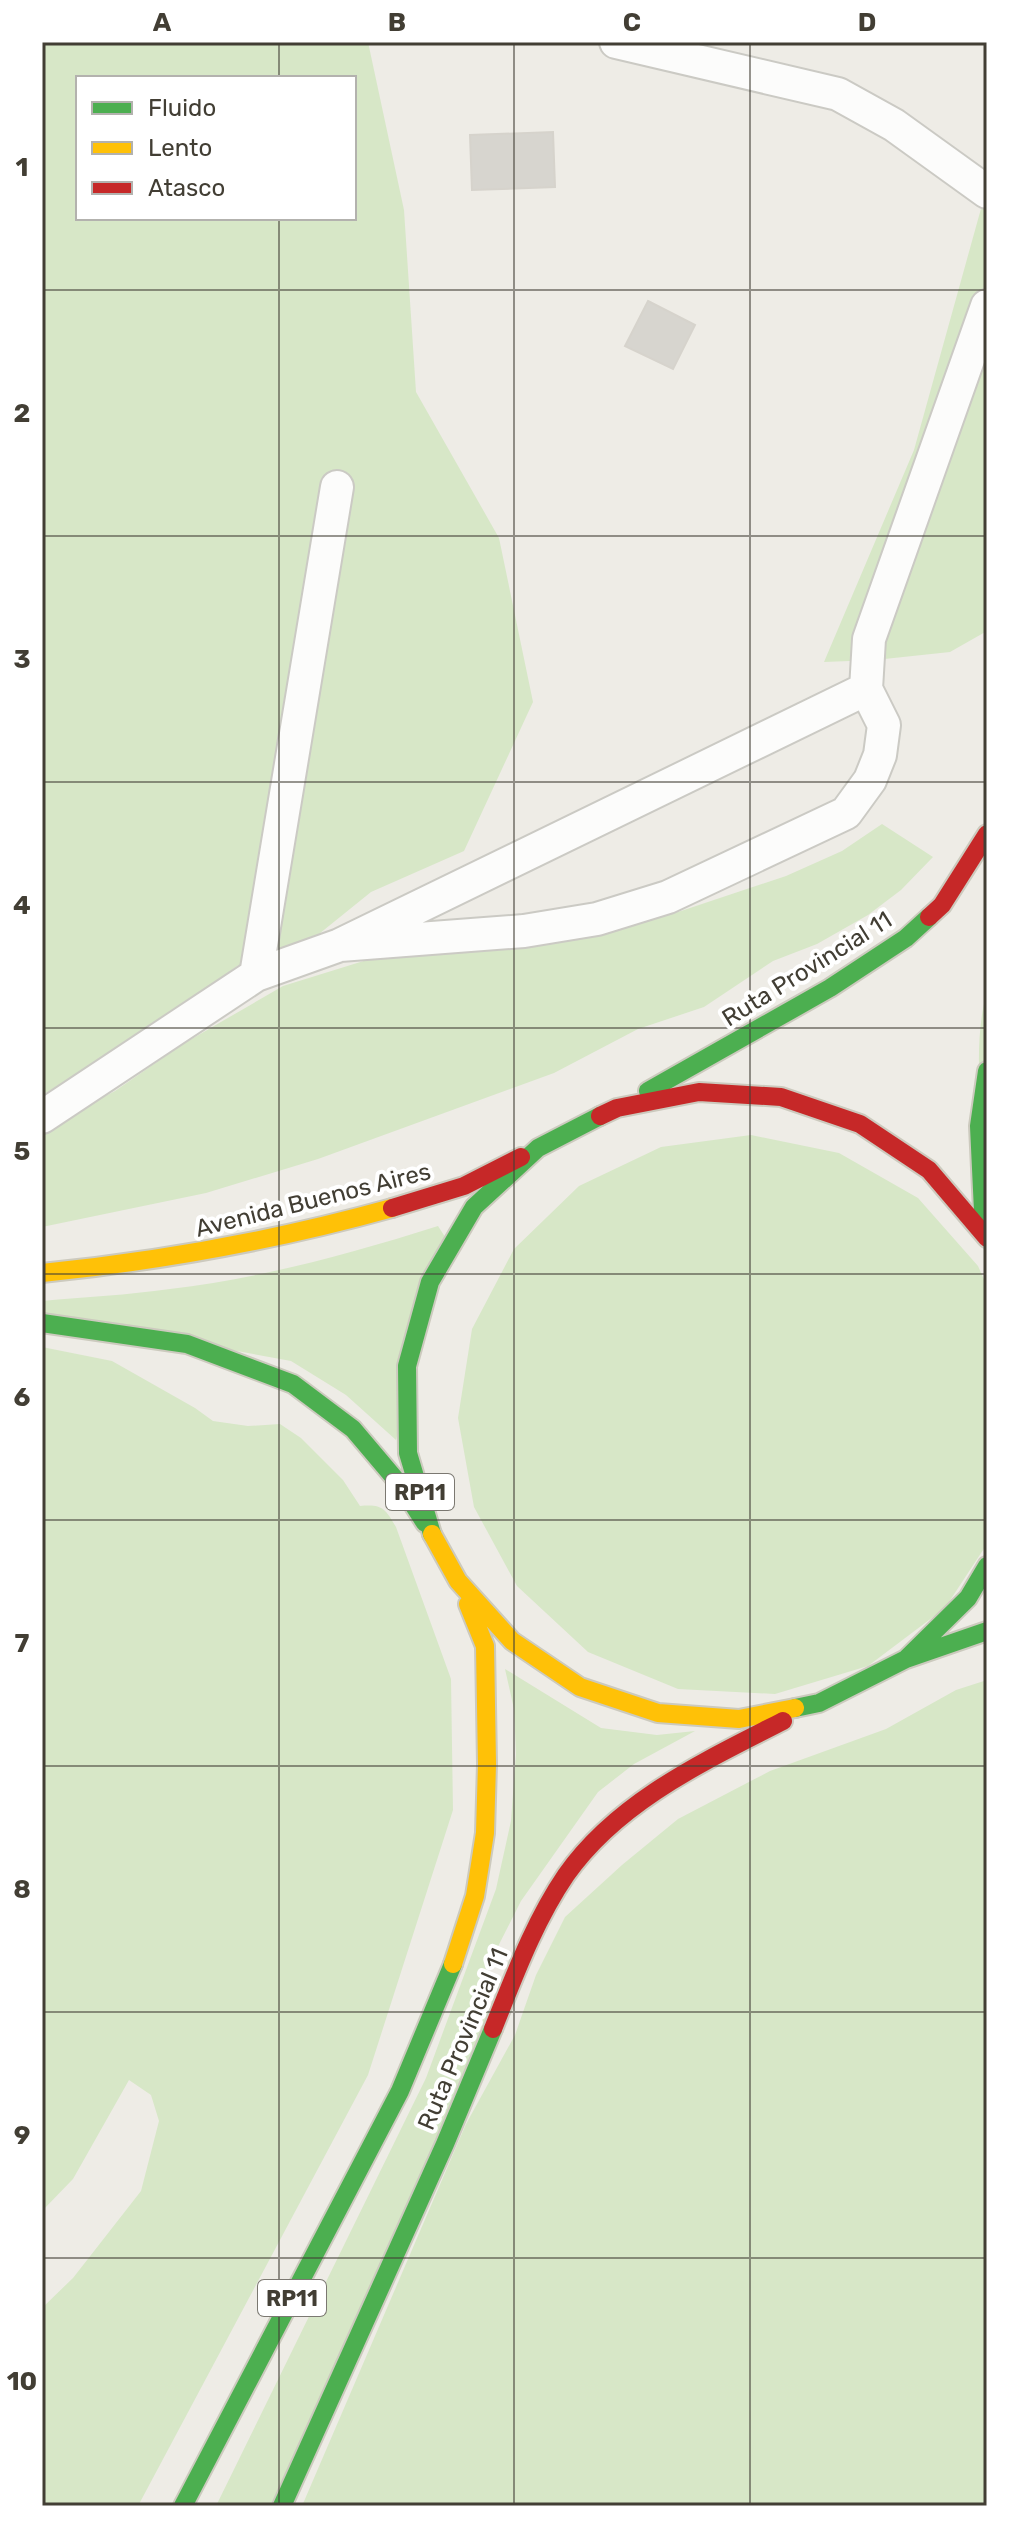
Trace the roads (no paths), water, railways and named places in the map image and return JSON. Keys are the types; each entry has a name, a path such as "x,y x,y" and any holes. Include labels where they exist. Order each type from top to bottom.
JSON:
{"main road":[{"name":"Ruta Provincial 11","path":"617,1108 830,988 906,938 942,905 987,834"},
{"name":"RP11","path":"985,1235 979,1126 987,1071"},
{"name":"RP11","path":"985,1235 929,1170 860,1124 847,1119 781,1097 699,1092 617,1108 538,1148 474,1207 430,1282 407,1366 408,1453 433,1536 458,1581 512,1641 580,1687 658,1713 739,1719 819,1703 906,1659 968,1598 987,1566"},
{"name":"Avenida Buenos Aires","path":"42,1273 184,1255 332,1225 458,1188 538,1148"},
{"path":"42,1323 187,1344 293,1384 353,1429 402,1487 433,1536"},
{"name":"Ruta Provincial 11","path":"183,2506 400,2091 438,2004 475,1896 485,1833 488,1711 485,1646 458,1581"},
{"path":"906,1659 987,1631"},
{"name":"Ruta Provincial 11","path":"282,2506 452,2127 547,1903 586,1850 629,1810 714,1757 819,1703"}],"street":[{"path":"616,42 838,94 894,125 987,192"},
{"path":"340,945 524,931 597,919 668,897 846,813 870,780 880,755 884,725 866,689 869,639 987,306"},
{"path":"256,975 337,487"},
{"path":"42,1117 256,975 340,945 866,689"}]}
